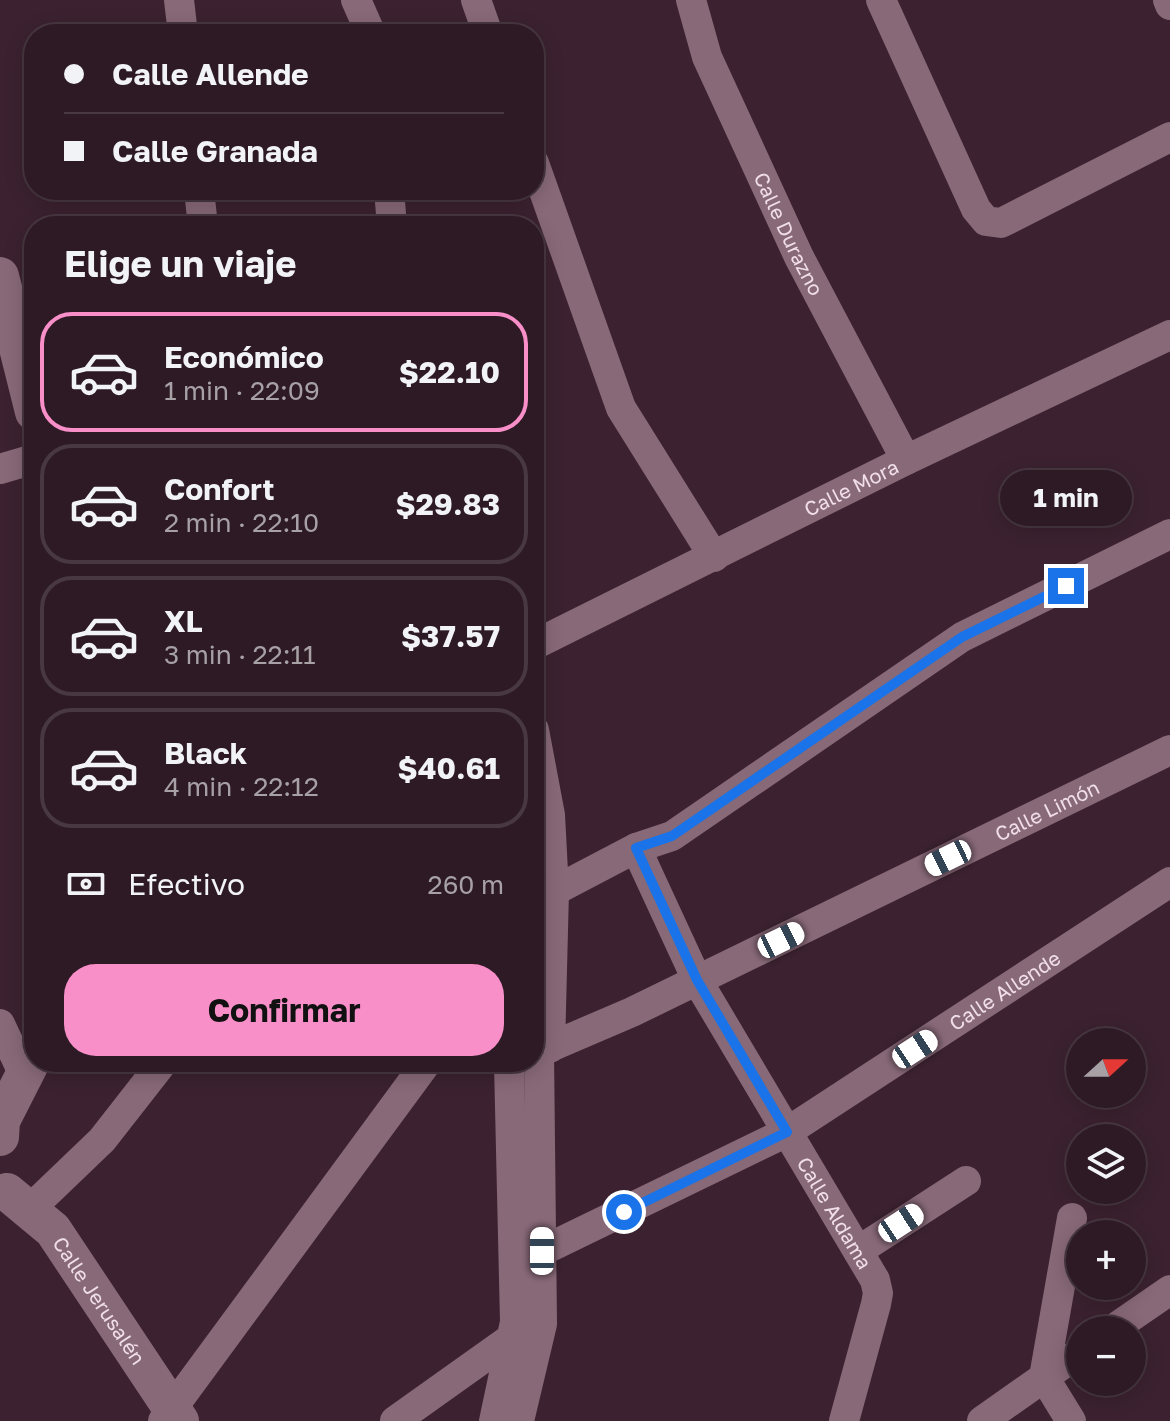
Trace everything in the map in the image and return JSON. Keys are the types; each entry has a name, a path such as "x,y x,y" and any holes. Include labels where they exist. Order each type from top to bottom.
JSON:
{"street":[{"path":"179,0 182,24"},
{"path":"356,0 367,24"},
{"path":"476,0 484,24"},
{"name":"Calle Durazno","path":"691,0 707,57 799,257 906,460"},
{"path":"885,7 976,209 986,221 1001,223 1034,208 1170,137"},
{"path":"544,191 621,408 714,557"},
{"path":"0,276 24,372"},
{"name":"Calle Mora","path":"544,640 906,460 1170,335"},
{"path":"0,469 24,462"},
{"path":"554,891 636,848 672,836 962,637 1170,534"},
{"name":"Calle Limón","path":"544,1048 697,980 1170,750"},
{"path":"544,783 550,815 554,891 544,948"},
{"name":"Calle Aldama","path":"636,848 697,980 858,1251 878,1293 844,1421"},
{"name":"Calle Allende","path":"542,1251 787,1132 1170,882"},
{"path":"0,1024 24,1058"},
{"path":"0,1137 1,1121 24,1072"},
{"path":"9,1192 102,1140 155,1072"},
{"path":"172,1417 420,1072"},
{"path":"519,1421 526,1338 525,1072"},
{"path":"494,1421 526,1338 542,1251 526,1072"},
{"path":"858,1251 966,1181"},
{"name":"Calle Jerusalén","path":"9,1192 53,1230 172,1417"},
{"path":"1071,1421 1044,1377 1072,1218"},
{"path":"1132,1316 1170,1290"},
{"path":"395,1421 526,1338"},
{"path":"982,1421 1066,1362"}],"shaded area":[{"path":"544,966 548,1048 544,1048"}],"route":[{"path":"624,1212 787,1132 697,980 636,848 672,836 962,637 1066,586"}]}
